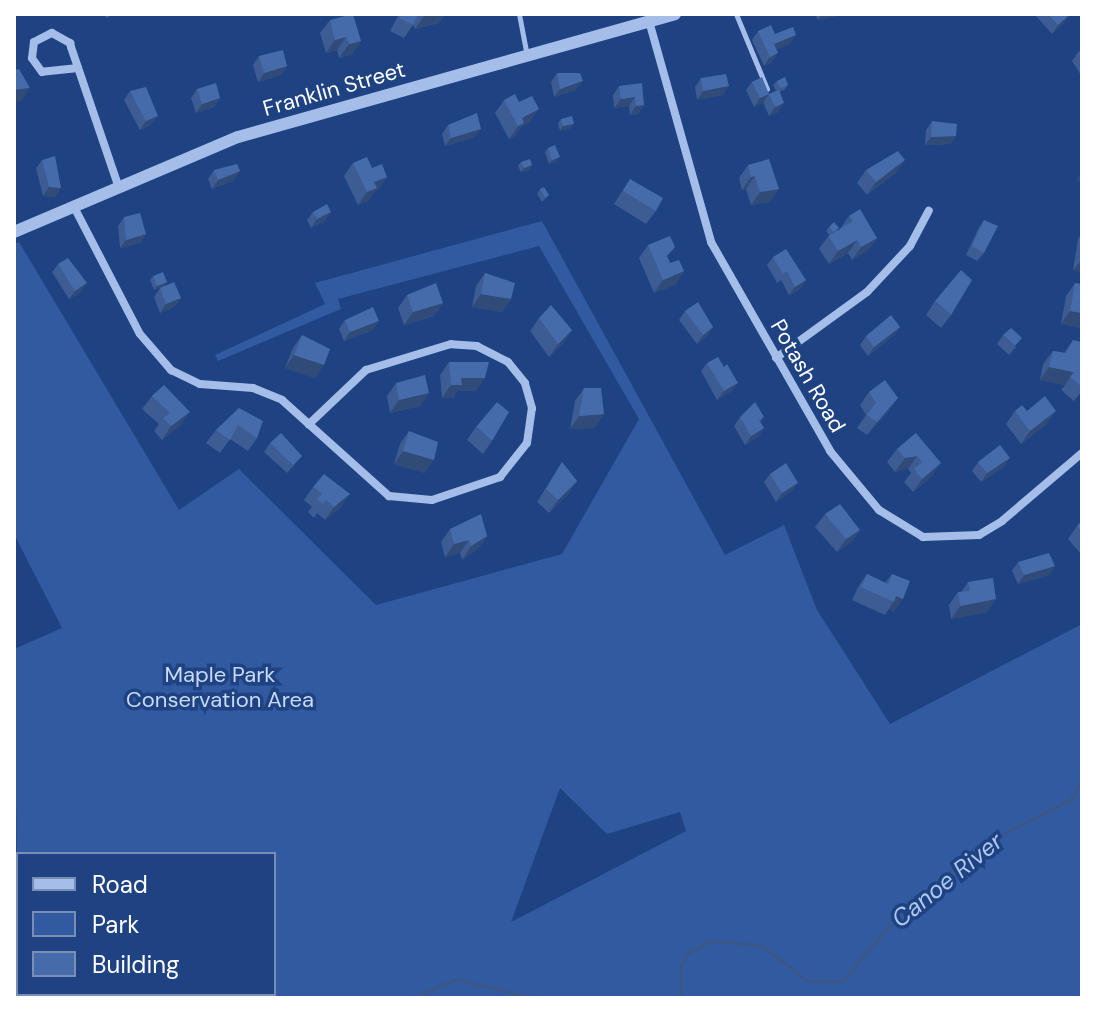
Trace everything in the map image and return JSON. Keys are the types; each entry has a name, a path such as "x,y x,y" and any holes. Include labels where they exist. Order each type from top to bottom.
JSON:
{"street":[{"name":"Franklin Street","path":"14,232 118,185 238,137 675,14"},
{"name":"Potash Road","path":"649,21 706,231 776,358 849,477 892,521 923,537 963,538 994,528 1082,453"},
{"path":"78,68 42,72 32,58 34,42 48,33 61,35 78,68 118,185"},
{"path":"73,205 140,334 171,370 200,384 265,391 309,424 376,489 416,502 483,485 507,472 527,443 532,408 525,383 508,362 486,348 451,344 372,366 309,424"},
{"path":"776,358 834,321 876,284 910,246 929,211"}],"lane":[{"path":"519,14 527,57"},
{"path":"736,14 767,89"}],"green space":[{"name":"Maple Park Conservation Area","path":"542,221 725,555 784,525 817,610 890,724 1082,624 1082,998 40,998 276,996 276,852 17,852 14,649 62,628 14,534 14,244 19,242 179,510 239,469 376,605 562,554 639,419 539,246 338,299 341,309 218,361 215,355 325,304 315,283","holes":["560,788 607,834 680,812 686,831 511,922"]}],"building":[{"path":"353,14 361,41 349,44 346,37 335,40 330,20"},
{"path":"401,14 418,14 413,25 399,18"},
{"path":"1048,14 1070,14 1058,25"},
{"path":"771,25 775,34 793,27 796,35 774,44 778,53 770,57 758,31"},
{"path":"283,50 287,66 264,73 259,56"},
{"path":"19,69 30,88 14,90 14,70"},
{"path":"557,73 580,73 583,81 560,89"},
{"path":"726,74 729,86 703,91 701,78"},
{"path":"762,77 769,94 760,98 752,82"},
{"path":"785,77 788,85 780,88 777,81"},
{"path":"216,83 220,98 202,104 197,89"},
{"path":"642,83 644,105 636,106 635,97 621,99 619,86"},
{"path":"146,87 158,116 146,121 130,91"},
{"path":"779,90 784,103 775,107 769,94"},
{"path":"515,94 519,102 532,96 539,109 522,118 524,123 518,126 504,100"},
{"path":"477,113 481,129 451,138 448,125"},
{"path":"572,116 574,124 563,126 561,119"},
{"path":"932,121 957,124 956,136 931,137"},
{"path":"555,145 560,157 552,160 548,148"},
{"path":"898,151 905,160 876,182 866,170"},
{"path":"55,156 61,188 49,187 42,160"},
{"path":"367,157 372,168 382,164 387,177 374,182 377,188 367,192 353,163"},
{"path":"530,159 532,165 524,168 521,162"},
{"path":"769,159 779,189 760,192 748,165"},
{"path":"237,164 240,171 218,180 214,170"},
{"path":"630,179 663,198 656,211 623,191"},
{"path":"544,187 549,195 545,198 540,189"},
{"path":"327,204 331,212 317,219 313,212"},
{"path":"860,209 877,238 861,247 857,240 838,251 829,236 853,221 849,216"},
{"path":"140,213 146,234 126,240 124,217"},
{"path":"984,220 998,226 984,253 972,246"},
{"path":"834,222 839,228 833,232 829,227"},
{"path":"670,236 675,247 667,256 670,263 679,260 684,271 663,280 648,245"},
{"path":"786,249 806,280 795,287 787,271 783,274 773,257"},
{"path":"68,258 87,283 75,291 58,264"},
{"path":"961,270 972,280 951,315 935,301"},
{"path":"163,272 167,282 157,286 153,276"},
{"path":"485,273 515,283 511,299 481,294"},
{"path":"174,282 181,298 166,304 160,288"},
{"path":"436,283 443,303 413,312 407,295"},
{"path":"1075,283 1082,284 1082,313 1070,311"},
{"path":"698,302 713,327 703,335 685,311"},
{"path":"551,305 572,330 558,344 539,318"},
{"path":"373,307 379,321 350,332 345,320"},
{"path":"891,315 900,327 874,347 866,336"},
{"path":"1011,328 1022,338 1015,346 1003,335"},
{"path":"302,335 330,349 324,365 294,355"},
{"path":"1073,340 1082,342 1082,387 1070,377 1074,372 1049,367 1053,351 1066,353"},
{"path":"718,357 724,367 727,364 738,383 724,391 707,363"},
{"path":"449,362 489,362 485,378 461,378 462,385 451,385"},
{"path":"425,375 429,393 399,400 396,383"},
{"path":"885,380 898,398 877,422 867,415 876,403 869,392"},
{"path":"164,385 190,412 171,426 163,418 170,413 152,396"},
{"path":"584,388 601,388 604,414 579,416"},
{"path":"1045,396 1056,411 1030,431 1015,411 1022,405 1027,411"},
{"path":"497,402 509,412 492,441 476,427"},
{"path":"755,402 764,417 759,420 764,428 751,436 740,417"},
{"path":"239,408 263,421 257,438 238,425 230,440 216,430"},
{"path":"409,431 438,442 434,460 403,451"},
{"path":"281,433 302,456 293,465 270,443"},
{"path":"916,433 941,463 922,479 914,469 922,462 917,456 905,458 897,449"},
{"path":"1000,445 1010,458 987,473 978,462"},
{"path":"562,462 577,481 558,500 546,489"},
{"path":"786,463 798,483 782,493 770,474"},
{"path":"324,474 350,494 334,507 326,500 323,504 317,499 322,494 313,487"},
{"path":"840,504 860,530 846,539 825,514"},
{"path":"481,514 487,536 471,546 469,540 454,544 450,529"},
{"path":"1049,553 1055,566 1024,575 1018,562"},
{"path":"867,574 888,584 892,574 910,581 903,599 896,596 894,602 861,587"},
{"path":"993,578 996,599 960,606 958,592 970,591 968,582"}],"waterway":[{"name":"Canoe River","path":"681,998 681,965 688,953 711,941 761,945 808,981 842,981 901,912 986,842 1071,799 1082,779"},
{"name":"Canoe River","path":"413,998 455,979 535,998"}]}
